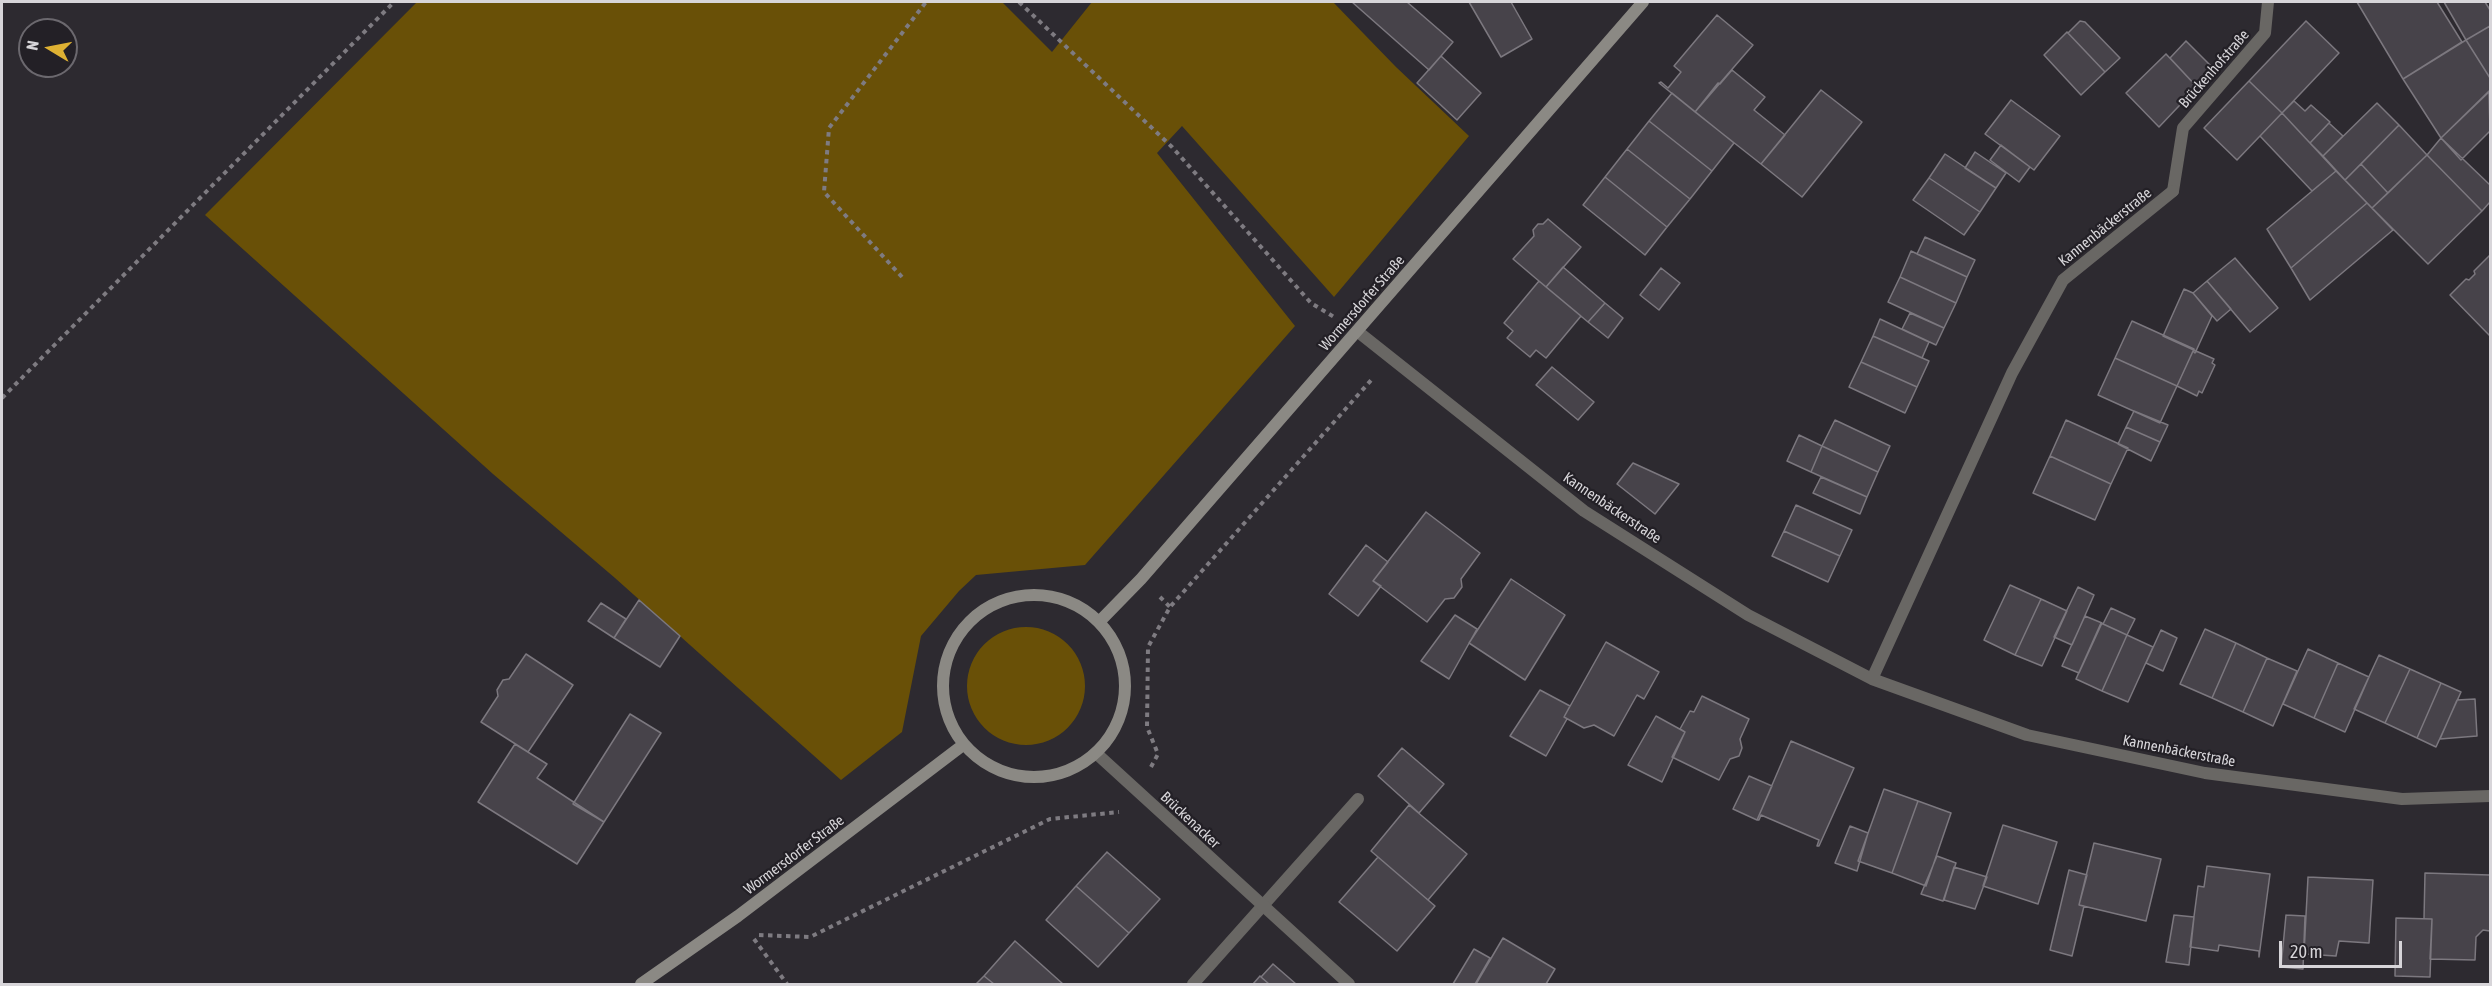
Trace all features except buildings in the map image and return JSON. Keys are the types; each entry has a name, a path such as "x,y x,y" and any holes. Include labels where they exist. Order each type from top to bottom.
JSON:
{"main road":[{"name":"Wormersdorfer Straße","path":"1100,621 1141,579 1643,2"},
{"path":"1021,594 1059,597 1074,602 1100,621 1117,645 1127,679 1120,719 1097,754 1058,776 1026,778 992,769 963,745 946,715 942,691 947,655 972,618 990,604 1021,594"},
{"name":"Wormersdorfer Straße","path":"641,984 738,916 963,745"}],"street":[{"name":"Brückenhofstraße","path":"2173,191 2183,128 2265,33 2268,2"},
{"name":"Kannenbäckerstraße","path":"1872,679 2012,373 2063,280 2173,191"},
{"name":"Kannenbäckerstraße","path":"1357,331 1584,511 1748,615 1872,679 2027,735 2205,773 2402,799 2490,796"},
{"name":"Brückenacker","path":"1097,754 1349,984"},
{"path":"1193,984 1264,908 1358,799"}],"path":[{"path":"2,398 394,2"},
{"path":"902,277 824,192 829,128 926,2"},
{"path":"1019,2 1172,147 1311,303 1357,331"},
{"path":"787,984 751,935 810,937 1050,819 1118,814 1137,791 1158,754 1147,727 1148,647 1170,607 1391,358"}],"shaded area":[{"path":"417,2 1002,2 1052,52 1092,2 1333,2 1396,67 1469,136 1334,297 1182,126 1157,153 1295,326 1085,565 976,575 959,591 921,636 902,732 841,780 615,578 493,474 205,215"},
{"path":"1026,627 1059,637 1075,653 1085,686 1075,719 1059,735 1026,745 993,735 977,719 967,686 977,653 993,637"}]}
